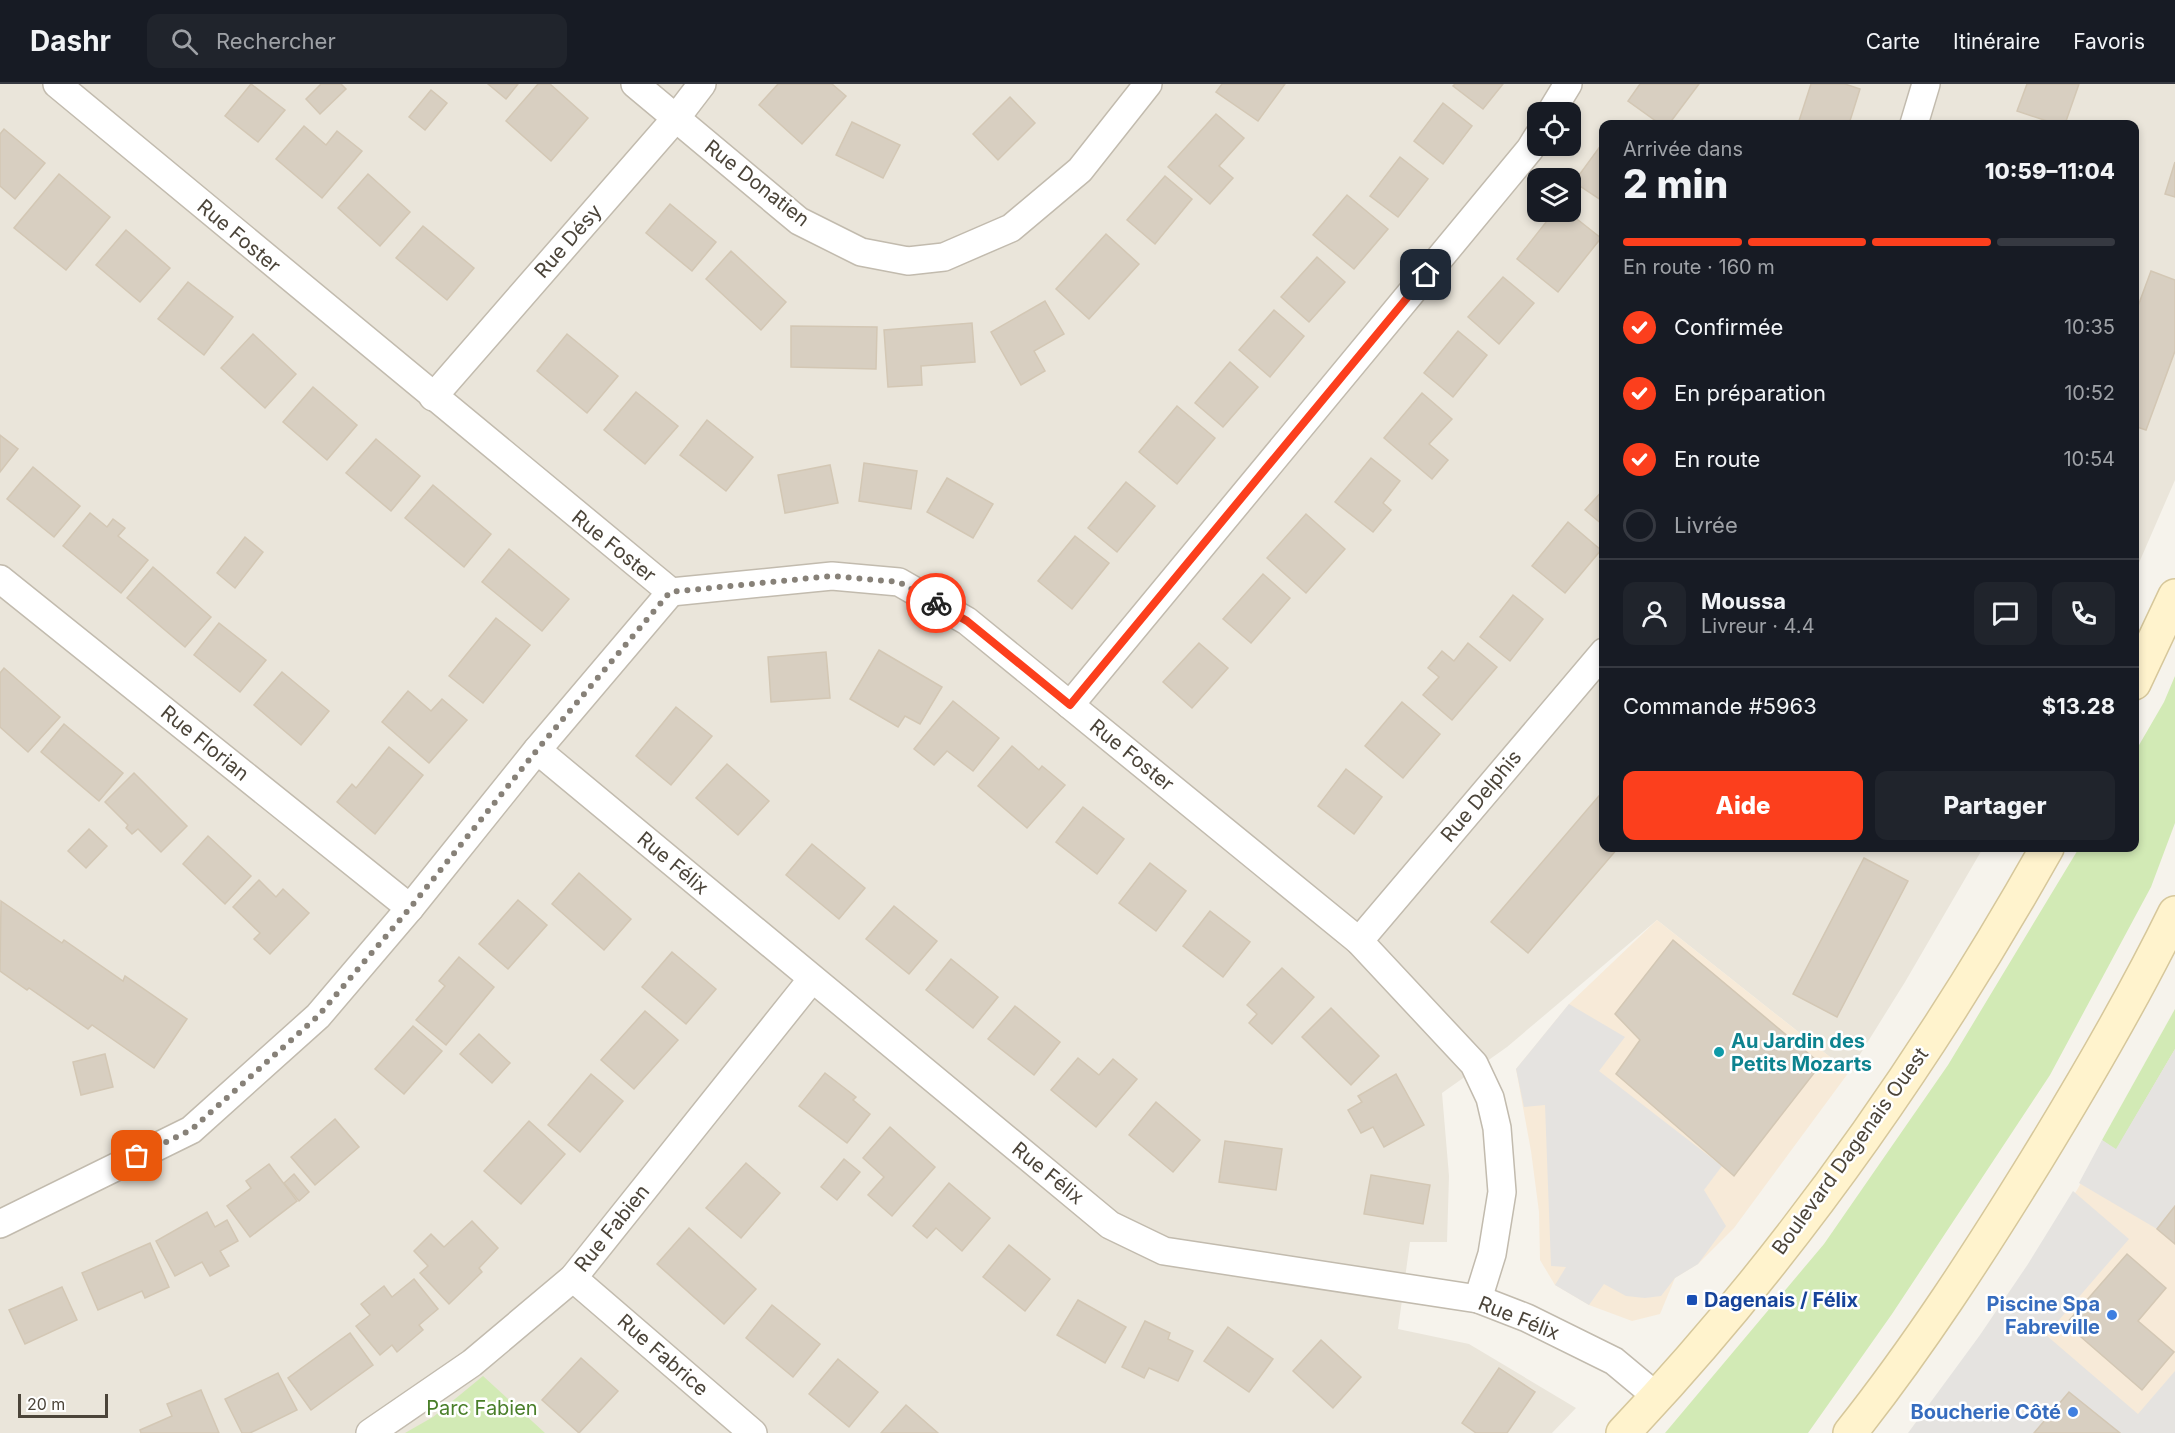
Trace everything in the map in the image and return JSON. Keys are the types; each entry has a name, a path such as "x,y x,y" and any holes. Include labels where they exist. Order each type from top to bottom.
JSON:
{"main road":[{"path":"2139,672 2175,596"},
{"name":"Boulevard Dagenais Ouest","path":"1623,1433 1765,1269 1857,1146 1960,994 2045,852"},
{"path":"1850,1433 1929,1326 2013,1198 2097,1058 2175,913"}],"street":[{"name":"Rue Foster","path":"57,84 670,592 832,576 899,582 967,621 1359,941 1474,1064 1490,1098 1497,1128 1502,1192 1492,1254 1478,1299"},
{"name":"Rue Donatien","path":"634,84 799,221 861,252 908,261 944,257 1011,228 1080,170 1148,84"},
{"name":"Rue Désy","path":"433,397 702,84"},
{"path":"1557,102 1568,84"},
{"path":"1915,120 1926,84"},
{"path":"1070,705 1527,152"},
{"name":"Rue Florian","path":"0,579 410,908"},
{"path":"0,1224 191,1130 318,1016 410,908 537,750 670,592"},
{"name":"Rue Delphis","path":"1359,941 1599,658"},
{"name":"Rue Félix","path":"537,750 1110,1225 1164,1251 1478,1299 1527,1318 1614,1361 1656,1396"},
{"name":"Rue Fabien","path":"370,1433 472,1364 573,1278 812,979"},
{"name":"Rue Fabrice","path":"573,1278 753,1433"}],"shaded area":[{"path":"0,84 2175,84 2175,480 2139,563 2139,120 1599,120 1599,852 1981,852 1905,982 1849,1072 1657,920 1507,1047 1442,1093 1449,1176 1447,1242 1410,1242 1398,1329 1469,1344 1576,1408 1552,1433 0,1433"},
{"path":"1657,920 1849,1072 1734,1228 1698,1264 1675,1278 1660,1314 1632,1321 1589,1305 1555,1285 1540,1260 1539,1212 1516,1069 1569,1004"},
{"path":"1569,1004 1625,1037 1599,1071 1722,1166 1704,1190 1726,1226 1698,1264 1675,1278 1661,1296 1645,1298 1626,1296 1604,1284 1589,1305 1555,1285 1566,1267 1551,1266 1545,1105 1524,1107 1516,1069"},
{"path":"2175,1013 2175,1433 1910,1433 2010,1294 2077,1190"},
{"path":"2175,1049 2175,1206 2157,1229 2079,1183 2102,1140 2116,1149"},
{"path":"2073,1191 2129,1239 2046,1335 2138,1414 2175,1371 2175,1433 2120,1433 2069,1392 2034,1433 1908,1433 1980,1335 2028,1264"}],"green space":[{"path":"2175,676 2175,823 2151,887 2050,1075 1892,1314 1808,1433 1665,1433 1824,1244 1948,1065 2077,852 2139,852 2139,745 2164,702"},
{"path":"2175,1009 2175,1049 2116,1150 2102,1140"},
{"name":"Parc Fabien","path":"483,1376 545,1433 405,1433 433,1417"}],"building":[{"path":"251,84 285,110 258,142 225,116"},
{"path":"321,84 341,84 346,89 320,114 306,99"},
{"path":"488,84 518,84 506,99"},
{"path":"538,84 550,84 588,118 551,161 506,121"},
{"path":"778,84 832,84 846,96 802,144 759,105"},
{"path":"1222,84 1285,84 1258,121 1216,92"},
{"path":"1455,84 1503,84 1483,109 1453,86"},
{"path":"1640,84 1699,84 1672,120 1654,120 1628,101"},
{"path":"1811,84 1845,84 1860,89 1850,120 1799,120"},
{"path":"2027,84 2079,84 2066,120 2044,120 2017,111"},
{"path":"431,90 447,103 425,130 409,117"},
{"path":"1010,97 1035,123 998,160 973,134"},
{"path":"1443,103 1472,126 1443,164 1414,141"},
{"path":"1216,114 1244,138 1219,166 1233,178 1210,204 1168,167"},
{"path":"852,122 900,145 883,178 836,155"},
{"path":"304,126 326,145 337,131 362,151 322,198 276,159"},
{"path":"4,129 45,163 15,199 0,186 0,134"},
{"path":"1599,148 1599,199 1581,187 1581,172"},
{"path":"1400,157 1428,179 1398,217 1370,196"},
{"path":"2175,162 2175,197 2165,194"},
{"path":"59,174 110,217 66,270 14,228"},
{"path":"368,174 410,212 380,246 338,208"},
{"path":"1165,176 1192,199 1155,244 1127,220"},
{"path":"1347,195 1388,229 1354,269 1313,235"},
{"path":"670,204 716,242 692,271 646,233"},
{"path":"1546,222 1581,222 1599,236 1599,241 1558,292 1517,259"},
{"path":"423,226 474,268 447,300 396,258"},
{"path":"126,230 170,268 140,302 96,265"},
{"path":"1106,234 1139,264 1089,319 1056,289"},
{"path":"731,251 786,302 761,330 706,279"},
{"path":"1317,257 1345,282 1309,322 1281,297"},
{"path":"2151,271 2175,280 2175,351 2146,430 2139,428 2139,303"},
{"path":"1503,277 1534,303 1499,344 1468,317"},
{"path":"188,282 233,317 204,355 158,319"},
{"path":"1045,301 1064,334 1034,351 1045,371 1021,385 991,332"},
{"path":"1274,310 1304,336 1270,377 1239,350"},
{"path":"972,323 975,362 921,366 922,385 888,387 884,330"},
{"path":"791,326 877,327 876,369 791,367"},
{"path":"1458,331 1487,355 1453,397 1424,373"},
{"path":"253,334 296,374 265,408 221,368"},
{"path":"567,334 618,376 587,413 537,371"},
{"path":"1230,362 1258,387 1223,427 1195,403"},
{"path":"313,387 357,425 327,460 283,422"},
{"path":"636,392 678,426 645,464 604,430"},
{"path":"1422,393 1452,419 1429,444 1448,460 1432,479 1384,438"},
{"path":"1177,406 1215,438 1177,484 1139,452"},
{"path":"707,420 753,457 726,491 680,455"},
{"path":"0,435 18,449 0,472"},
{"path":"376,439 420,476 391,511 346,473"},
{"path":"1371,458 1400,481 1383,503 1391,510 1373,532 1335,502"},
{"path":"864,463 917,471 911,509 859,501"},
{"path":"830,465 838,503 785,513 778,475"},
{"path":"33,467 80,506 54,537 7,499"},
{"path":"947,478 993,504 973,538 927,512"},
{"path":"1126,482 1155,506 1117,552 1088,528"},
{"path":"433,485 491,534 464,567 405,518"},
{"path":"1599,495 1599,522 1585,510"},
{"path":"90,513 107,527 113,519 125,528 118,536 148,560 121,593 63,546"},
{"path":"1306,514 1345,549 1306,593 1267,558"},
{"path":"1568,522 1599,548 1599,552 1565,593 1532,566"},
{"path":"1075,536 1109,563 1072,609 1038,581"},
{"path":"245,537 263,552 235,588 217,573"},
{"path":"509,549 569,599 542,631 482,582"},
{"path":"153,567 211,617 185,647 127,598"},
{"path":"1263,574 1290,598 1251,643 1223,619"},
{"path":"1513,595 1543,619 1510,661 1480,637"},
{"path":"496,618 530,645 483,703 449,676"},
{"path":"219,623 266,660 240,692 194,655"},
{"path":"1199,643 1228,668 1192,708 1163,682"},
{"path":"1468,643 1497,667 1452,720 1423,695 1439,677 1428,668 1442,651 1454,661"},
{"path":"879,650 942,687 920,724 905,716 898,727 850,699"},
{"path":"826,652 830,698 771,702 768,657"},
{"path":"4,668 60,717 28,752 0,727 0,673"},
{"path":"282,672 329,711 301,745 254,705"},
{"path":"408,691 431,711 442,699 467,720 429,763 382,722"},
{"path":"953,701 999,738 973,771 947,751 934,765 914,749"},
{"path":"1402,702 1440,734 1403,778 1365,746"},
{"path":"676,707 712,736 671,785 636,756"},
{"path":"64,724 123,773 99,801 41,752"},
{"path":"1012,746 1039,770 1042,766 1065,785 1027,828 978,786"},
{"path":"389,747 423,775 375,834 337,802 352,784 356,788"},
{"path":"727,764 769,801 738,835 696,798"},
{"path":"1346,769 1382,797 1354,834 1318,806"},
{"path":"134,773 187,826 161,852 138,829 132,834 126,828 128,825 105,802"},
{"path":"1599,796 1599,852 1615,852 1528,953 1491,922"},
{"path":"1083,807 1124,839 1097,874 1056,842"},
{"path":"89,829 107,846 86,868 68,851"},
{"path":"208,836 251,876 225,904 183,864"},
{"path":"812,844 865,888 839,919 786,875"},
{"path":"1864,858 1908,881 1837,1017 1793,994"},
{"path":"1150,863 1186,891 1156,931 1119,903"},
{"path":"579,873 631,919 604,950 552,904"},
{"path":"259,880 276,897 283,889 309,913 270,954 254,939 260,933 233,907"},
{"path":"518,900 547,925 508,969 479,944"},
{"path":"1,901 62,943 64,940 123,981 125,976 187,1019 154,1068 92,1025 88,1029 0,971"},
{"path":"894,906 937,941 909,974 866,939"},
{"path":"1210,911 1250,942 1223,977 1183,946"},
{"name":"Au Jardin des Petits Mozarts","path":"1673,940 1821,1064 1734,1176 1616,1074 1640,1040 1615,1014"},
{"path":"672,952 716,989 686,1024 642,987"},
{"path":"459,957 494,987 446,1045 416,1020 445,986 439,981"},
{"path":"951,959 998,997 973,1028 926,990"},
{"path":"1282,968 1314,997 1272,1044 1249,1023 1257,1014 1247,1005"},
{"path":"1015,1006 1060,1042 1034,1075 988,1039"},
{"path":"1331,1008 1379,1056 1351,1085 1302,1037"},
{"path":"645,1011 678,1040 634,1089 601,1060"},
{"path":"413,1026 442,1051 404,1094 375,1069"},
{"path":"479,1034 510,1063 492,1083 460,1054"},
{"path":"105,1054 113,1087 81,1095 73,1062"},
{"path":"1078,1058 1099,1075 1113,1059 1137,1079 1096,1127 1051,1090"},
{"path":"825,1073 856,1097 853,1100 870,1114 847,1143 799,1106"},
{"path":"591,1074 623,1101 580,1152 548,1125"},
{"path":"1396,1074 1424,1125 1384,1147 1373,1127 1361,1133 1348,1110 1362,1102 1358,1096"},
{"path":"1156,1102 1200,1140 1173,1172 1129,1135"},
{"path":"335,1119 359,1147 315,1185 291,1157"},
{"path":"529,1121 565,1154 521,1204 484,1171"},
{"path":"890,1127 935,1167 892,1216 868,1195 884,1177 863,1158"},
{"path":"1225,1141 1282,1149 1276,1190 1219,1182"},
{"path":"844,1159 860,1172 837,1200 821,1187"},
{"path":"746,1163 780,1193 741,1238 706,1208"},
{"path":"269,1164 297,1201 250,1237 227,1206 251,1188 246,1181"},
{"path":"294,1174 309,1192 299,1201 284,1183"},
{"path":"1371,1175 1430,1185 1423,1224 1364,1214"},
{"path":"949,1183 990,1218 962,1251 936,1228 927,1238 913,1226"},
{"path":"2175,1206 2175,1244 2157,1229"},
{"path":"207,1212 215,1227 227,1220 238,1241 220,1251 229,1266 210,1276 202,1262 175,1276 156,1241"},
{"path":"472,1221 498,1248 479,1268 482,1272 449,1304 420,1273 428,1266 414,1251 431,1234 444,1247"},
{"path":"689,1228 756,1289 724,1324 657,1264"},
{"path":"150,1243 169,1287 145,1298 142,1291 98,1310 82,1273"},
{"path":"1009,1245 1050,1279 1025,1311 983,1277"},
{"path":"2127,1254 2166,1288 2138,1321 2174,1352 2142,1390 2066,1324"},
{"path":"414,1279 438,1309 419,1325 423,1330 397,1352 392,1345 380,1355 356,1326 370,1315 361,1304 384,1286 392,1297"},
{"path":"62,1287 77,1320 25,1344 9,1310"},
{"path":"1078,1300 1126,1327 1105,1363 1057,1335"},
{"path":"772,1305 820,1344 793,1377 746,1338"},
{"path":"1145,1321 1170,1333 1168,1339 1193,1351 1178,1381 1149,1368 1144,1378 1122,1367"},
{"path":"1228,1327 1273,1359 1249,1392 1204,1361"},
{"path":"350,1333 373,1365 311,1410 288,1378"},
{"path":"1321,1340 1361,1377 1333,1408 1293,1371"},
{"path":"581,1358 618,1391 579,1433 542,1400"},
{"path":"838,1359 878,1392 849,1427 809,1394"},
{"path":"1499,1368 1535,1392 1507,1433 1476,1433 1462,1423"},
{"path":"278,1373 297,1410 250,1433 242,1433 225,1399"},
{"path":"201,1390 219,1433 141,1433 140,1430 172,1416 167,1404"},
{"name":"Boucherie Côté","path":"2069,1392 2120,1433 2034,1433"},
{"path":"906,1405 938,1433 881,1433"}],"way so far":[{"path":"137,1156 191,1130 318,1016 410,908 537,750 670,592 832,576 899,582 936,603"}],"place":[{"name":"Au Jardin des Petits Mozarts","path":"1719,1052"},
{"name":"Dagenais / Félix","path":"1692,1300"},
{"name":"Piscine Spa Fabreville","path":"2112,1315"},
{"name":"Boucherie Côté","path":"2073,1412"}],"route":[{"path":"936,603 967,621 1070,705 1426,275"}]}
